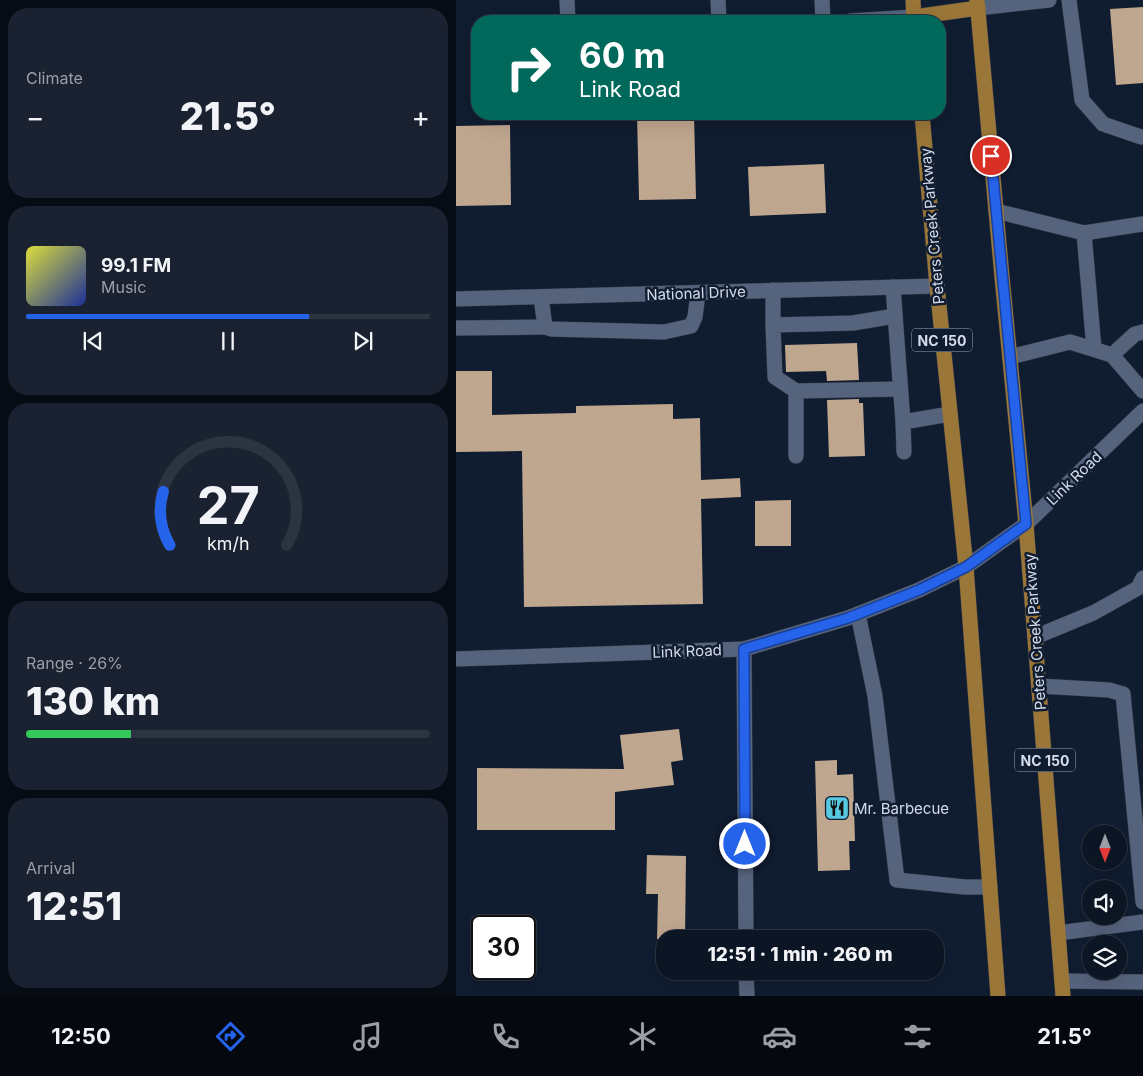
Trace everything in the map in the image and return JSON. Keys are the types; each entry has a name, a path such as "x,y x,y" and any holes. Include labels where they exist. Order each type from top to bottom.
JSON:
{"main road":[{"path":"913,0 914,15"},
{"path":"931,15 978,4"},
{"name":"Peters Creek Parkway","path":"978,4 1026,524 1062,988"},
{"name":"Peters Creek Parkway","path":"923,120 937,286 966,567 998,996"}],"street":[{"path":"567,0 568,15"},
{"path":"718,0 719,15"},
{"path":"822,0 823,15"},
{"path":"978,4 1049,0"},
{"path":"1069,0 1082,100 1104,124 1141,137"},
{"path":"996,211 1084,233 1143,224"},
{"path":"1084,233 1094,349"},
{"name":"National Drive","path":"456,299 937,286"},
{"path":"893,287 904,452"},
{"path":"773,290 775,377 796,391 900,389"},
{"path":"456,328 544,327 560,330 664,332 691,326 695,317 698,293"},
{"path":"541,297 544,327"},
{"path":"773,325 853,323 895,316"},
{"path":"1112,354 1135,334 1143,332"},
{"path":"1010,357 1070,342 1112,354 1143,391"},
{"path":"796,391 796,456"},
{"name":"Link Road","path":"456,659 744,649 848,618 919,590 966,567 1026,524 1143,411"},
{"path":"903,422 950,414"},
{"path":"1035,637 1093,613 1138,588 1143,578"},
{"path":"858,614 875,696 897,880 965,887 990,887"},
{"path":"744,649 746,930"},
{"path":"1039,686 1109,690 1123,694 1137,774 1143,902"},
{"path":"1058,933 1143,922"},
{"path":"746,980 747,996"},
{"path":"1062,988 1143,982"}],"building":[{"path":"1143,7 1143,83 1116,85 1110,9"},
{"path":"637,120 694,120 696,199 639,200"},
{"path":"510,125 511,205 456,206 456,126"},
{"path":"824,164 826,213 750,216 748,167"},
{"path":"857,343 859,380 827,381 826,371 786,372 785,345"},
{"path":"456,371 492,371 492,415 576,413 576,406 673,404 673,419 700,418 701,480 740,478 741,497 701,499 703,604 524,607 522,451 456,452"},
{"path":"859,399 859,403 863,403 865,456 829,457 827,400"},
{"path":"791,500 791,546 755,546 755,501"},
{"path":"679,729 683,760 671,762 674,785 615,792 615,830 477,830 477,768 624,769 620,735"},
{"path":"837,760 837,775 853,774 855,841 849,841 850,870 818,871 815,761"},
{"path":"647,855 686,856 685,930 657,930 658,894 646,894"}],"place":[{"name":"Mr. Barbecue","path":"837,808"}],"route":[{"path":"745,844 744,649 848,618 919,590 966,567 1026,524 991,156"}]}
